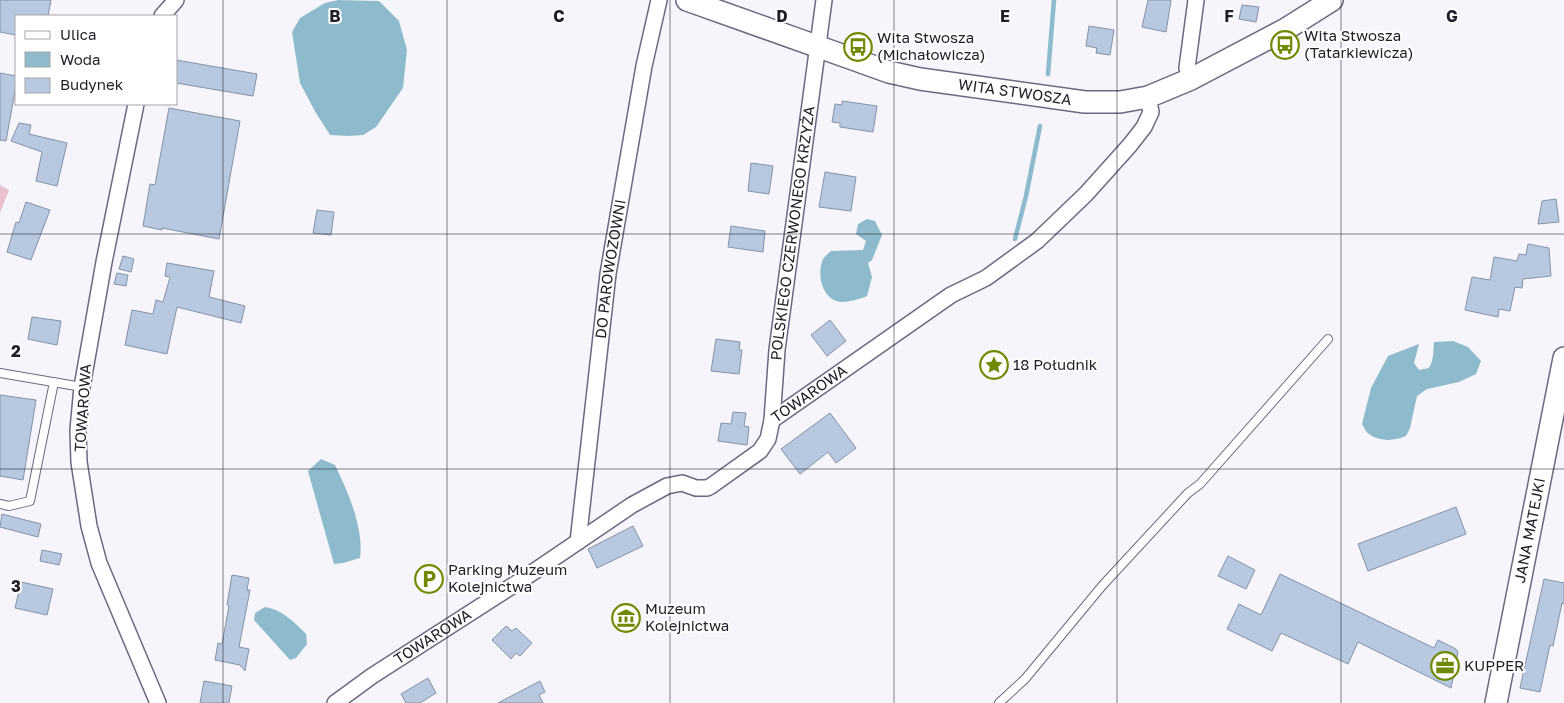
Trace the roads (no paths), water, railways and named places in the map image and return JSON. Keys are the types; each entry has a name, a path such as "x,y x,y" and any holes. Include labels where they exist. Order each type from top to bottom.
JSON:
{"street":[{"path":"163,15 176,0"},
{"name":"DO PAROWOZOWNI","path":"578,542 608,274 644,66 659,0"},
{"name":"WITA STWOSZA","path":"687,0 889,72 920,79 1085,102 1120,102 1148,96 1191,79 1286,29 1332,0"},
{"name":"POLSKIEGO CZERWONEGO KRZYŻA","path":"772,420 777,350 824,0"},
{"path":"1191,79 1187,68 1196,0"},
{"name":"TOWAROWA","path":"335,703 372,676 632,505 667,486 682,483 707,488 716,484 760,451 768,439 772,420 951,295 986,278 1036,241 1086,194 1144,127 1151,112 1148,96"},
{"name":"TOWAROWA","path":"136,105 104,262 82,387 78,430 79,462 89,526 99,563 158,703"},
{"name":"JANA MATEJKI","path":"1496,703 1563,368"}],"lane":[{"path":"999,703 1024,679 1102,586 1188,493 1200,484 1328,339"},
{"path":"0,373 82,387"},
{"path":"0,504 9,506 30,501 54,382"}],"water":[{"path":"338,0 379,1 399,21 407,50 403,88 376,127 363,135 330,135 300,83 292,32 300,18 325,3"},
{"path":"867,219 875,221 882,235 872,260 868,263 872,277 867,296 848,302 836,301 827,294 822,283 820,271 823,259 831,251 863,250 866,241 856,234 858,224"},
{"path":"1453,341 1468,347 1481,361 1476,374 1459,382 1427,389 1417,396 1410,428 1406,436 1388,440 1373,437 1368,433 1362,424 1371,388 1388,356 1419,344 1414,363 1419,370 1429,368 1433,359 1434,342"},
{"path":"321,459 335,465 350,498 360,535 360,558 334,564 308,471"},
{"path":"265,607 283,614 306,634 307,644 296,658 290,660 254,620 255,613"}],"waterway":[{"path":"1048,74 1054,0"},
{"path":"1015,239 1040,126"}],"place":[{"name":"Wita Stwosza (Tatarkiewicza)","path":"1285,45"},
{"name":"Wita Stwosza (Michałowicza)","path":"858,47"},
{"name":"18 Południk","path":"994,365"},
{"name":"Parking Muzeum Kolejnictwa","path":"429,579"},
{"name":"Muzeum Kolejnictwa","path":"626,618"},
{"name":"KUPPER","path":"1445,666"}]}
